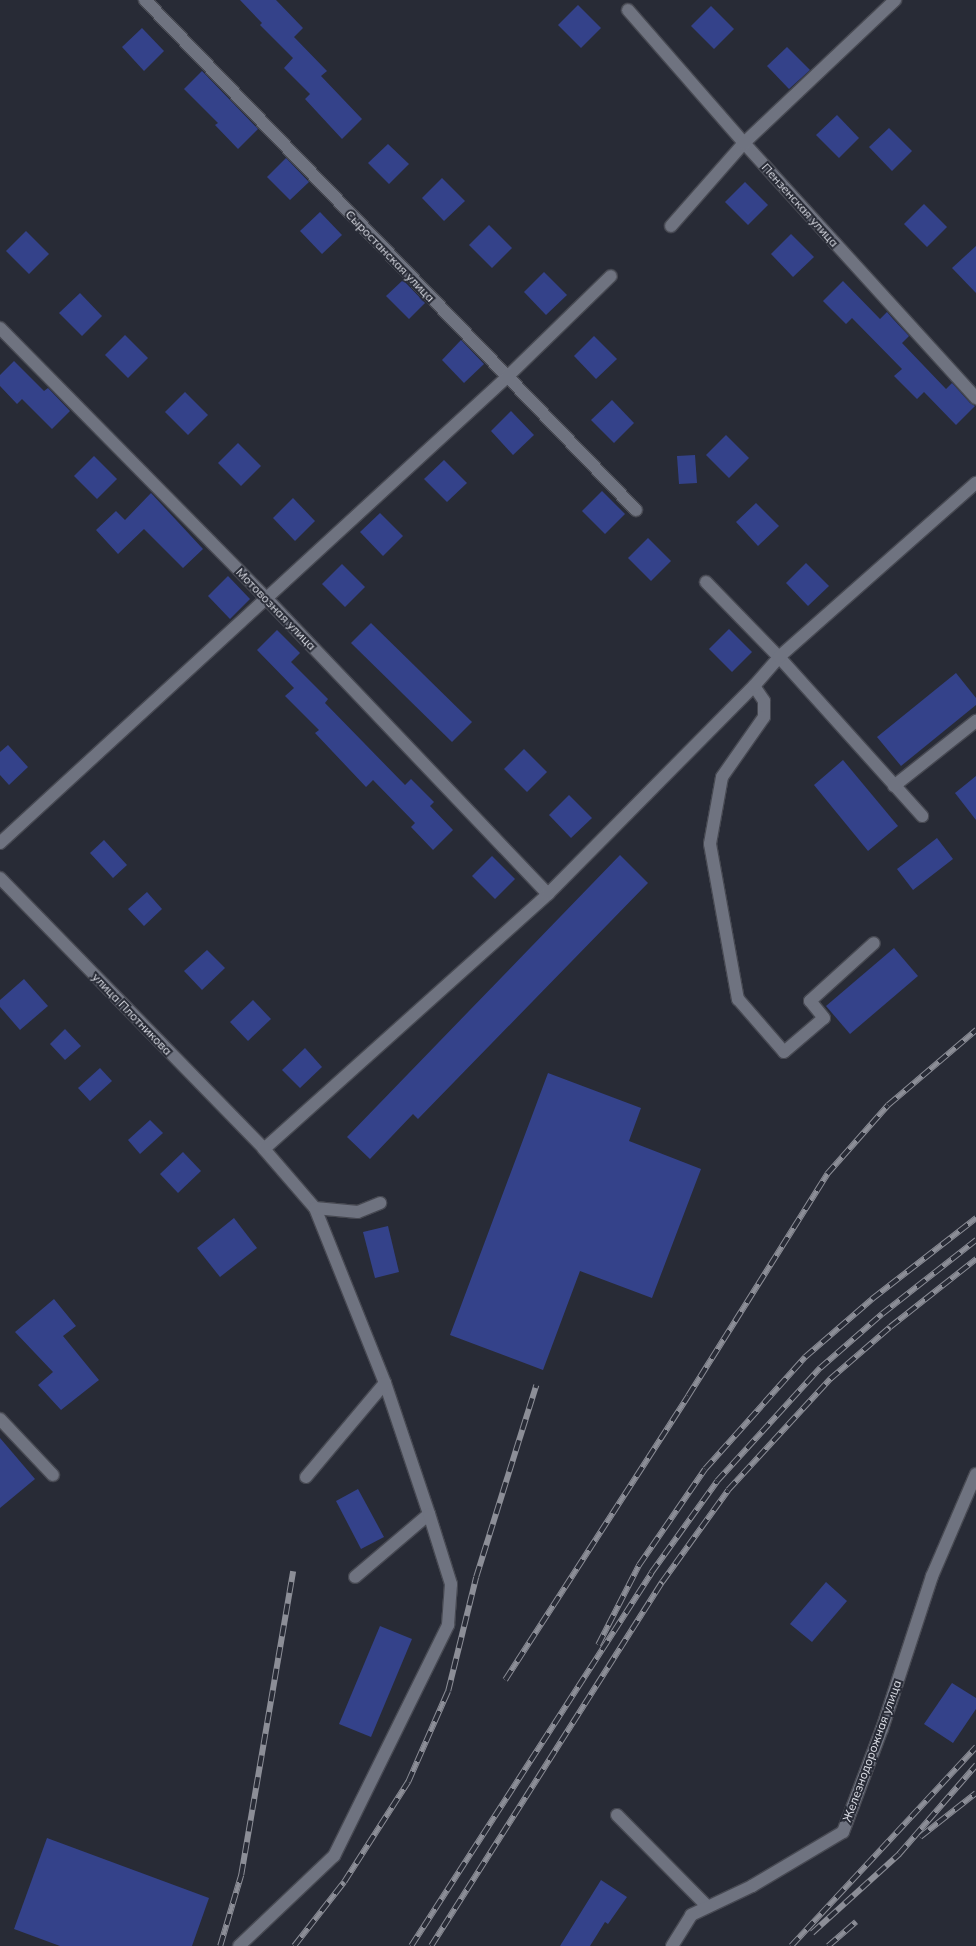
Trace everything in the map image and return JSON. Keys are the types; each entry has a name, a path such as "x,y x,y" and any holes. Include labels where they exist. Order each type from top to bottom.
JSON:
{"street":[{"name":"Сыростанская улица","path":"145,0 506,378 636,510"},
{"path":"671,226 744,143 895,0"},
{"name":"Пензенская улица","path":"628,10 744,143 976,398"},
{"path":"0,843 506,378 611,276"},
{"name":"Мотовозная улица","path":"0,328 267,599 548,894"},
{"path":"264,1150 548,894 754,686 779,657 976,483"},
{"path":"706,582 779,657 922,816"},
{"path":"754,686 764,701 764,717 722,778 710,844 738,999 784,1052 824,1018 810,1001 874,943"},
{"path":"894,786 976,722"},
{"name":"улица Плотникова","path":"0,878 264,1150 315,1208 384,1383 451,1584 448,1625 334,1856 239,1946"},
{"path":"315,1208 358,1212 380,1203"},
{"path":"306,1477 384,1383"},
{"path":"0,1419 53,1475"},
{"name":"Железнодорожная улица","path":"672,1946 692,1915 752,1886 843,1832 882,1729 932,1576 976,1474"},
{"path":"355,1577 429,1514"},
{"path":"617,1815 708,1908"}],"building":[{"path":"240,0 276,0 303,28 294,37 327,71 321,76 362,119 342,139 305,99 310,94 284,68 293,58 260,25 262,23"},
{"path":"578,5 601,28 581,48 558,25"},
{"path":"711,6 734,29 714,49 691,26"},
{"path":"142,28 164,51 144,71 122,47"},
{"path":"787,47 810,70 789,89 767,66"},
{"path":"202,71 258,129 238,149 215,125 218,123 184,89"},
{"path":"837,115 859,138 839,158 816,135"},
{"path":"889,128 912,151 892,171 869,147"},
{"path":"388,144 409,164 389,184 368,163"},
{"path":"286,158 309,182 290,200 267,177"},
{"path":"442,178 465,201 444,221 422,198"},
{"path":"745,182 768,205 748,225 725,202"},
{"path":"924,204 947,227 927,247 904,224"},
{"path":"320,212 342,235 322,254 300,231"},
{"path":"489,225 512,248 492,268 469,245"},
{"path":"26,231 49,254 29,274 6,251"},
{"path":"791,234 814,257 793,277 771,254"},
{"path":"976,246 976,293 952,268"},
{"path":"544,272 567,295 546,315 524,292"},
{"path":"403,280 425,303 409,319 386,296"},
{"path":"843,281 880,319 887,312 909,336 902,343 946,389 952,383 975,406 956,425 924,392 917,399 894,376 902,369 852,318 846,324 823,301"},
{"path":"80,293 102,316 82,336 59,313"},
{"path":"125,335 148,358 128,378 105,355"},
{"path":"594,336 617,359 596,379 574,356"},
{"path":"461,340 484,364 464,383 442,360"},
{"path":"14,361 44,391 48,388 70,411 52,429 22,399 17,404 0,386 0,375"},
{"path":"185,392 208,415 188,435 165,412"},
{"path":"612,400 634,423 614,443 591,420"},
{"path":"511,411 534,435 513,455 491,431"},
{"path":"726,435 749,458 729,478 706,455"},
{"path":"238,443 261,466 241,486 218,463"},
{"path":"695,455 697,483 679,484 677,456"},
{"path":"94,456 117,479 97,499 74,476"},
{"path":"444,460 467,483 447,502 424,479"},
{"path":"602,491 625,514 605,534 582,511"},
{"path":"151,493 203,549 183,568 144,529 118,554 96,530 116,511 125,520"},
{"path":"293,498 315,521 295,541 273,518"},
{"path":"756,503 779,526 758,546 736,522"},
{"path":"380,513 403,536 383,556 360,532"},
{"path":"648,538 671,561 651,581 628,558"},
{"path":"806,563 829,586 808,606 786,583"},
{"path":"342,564 365,587 345,607 322,584"},
{"path":"228,576 250,599 230,619 208,596"},
{"path":"371,623 472,722 452,742 351,643"},
{"path":"729,629 752,652 732,672 709,649"},
{"path":"277,630 300,653 291,662 328,699 325,703 405,785 411,779 434,802 430,806 453,830 433,850 411,827 415,823 373,780 366,787 315,733 319,730 285,696 294,688 257,650"},
{"path":"956,673 976,698 976,705 901,766 877,737"},
{"path":"8,745 28,767 9,785 0,775 0,752"},
{"path":"524,749 547,772 527,792 504,769"},
{"path":"843,760 898,826 868,851 814,785"},
{"path":"976,776 976,820 955,793"},
{"path":"569,795 592,818 571,838 549,815"},
{"path":"937,838 953,859 913,890 897,869"},
{"path":"104,840 127,865 113,878 90,853"},
{"path":"620,855 648,883 418,1119 413,1114 370,1159 347,1137"},
{"path":"492,856 515,879 495,899 472,876"},
{"path":"147,892 162,909 144,926 128,909"},
{"path":"894,948 918,976 850,1034 826,1006"},
{"path":"207,950 225,968 202,990 184,971"},
{"path":"24,979 48,1006 20,1030 0,1007 0,1000"},
{"path":"253,1000 271,1019 248,1041 230,1022"},
{"path":"65,1029 81,1046 65,1060 50,1044"},
{"path":"305,1048 322,1067 300,1088 282,1070"},
{"path":"100,1068 112,1081 90,1101 78,1088"},
{"path":"548,1073 641,1108 629,1141 701,1169 652,1298 580,1271 543,1370 450,1335"},
{"path":"150,1120 163,1133 140,1154 128,1140"},
{"path":"183,1152 201,1171 178,1193 160,1174"},
{"path":"234,1218 257,1248 220,1277 197,1248"},
{"path":"388,1226 399,1272 375,1278 363,1232"},
{"path":"54,1299 76,1326 63,1336 99,1380 61,1410 38,1385 53,1372 15,1332"},
{"path":"0,1438 35,1479 0,1508"},
{"path":"358,1489 384,1537 361,1549 336,1501"},
{"path":"826,1582 847,1601 812,1642 790,1624"},
{"path":"380,1626 412,1639 371,1737 339,1724"},
{"path":"952,1683 976,1698 976,1709 953,1743 924,1724"},
{"path":"47,1838 209,1898 192,1946 60,1946 14,1929"},
{"path":"601,1880 627,1897 608,1924 605,1922 590,1946 560,1946"}],"railway":[{"path":"505,1680 688,1396 827,1174 888,1105 976,1030"},
{"path":"598,1645 639,1565 705,1469 805,1357 872,1299 976,1218"},
{"path":"411,1946 651,1573 717,1481 820,1368 882,1314 976,1240"},
{"path":"431,1946 662,1582 728,1490 830,1379 890,1327 976,1259"},
{"path":"294,1946 344,1882 408,1782 448,1691 476,1577 536,1385"},
{"path":"220,1946 241,1875 293,1571"},
{"path":"791,1946 976,1747"},
{"path":"812,1933 899,1854 976,1765"},
{"path":"920,1837 976,1793"},
{"path":"828,1946 856,1922"}]}
